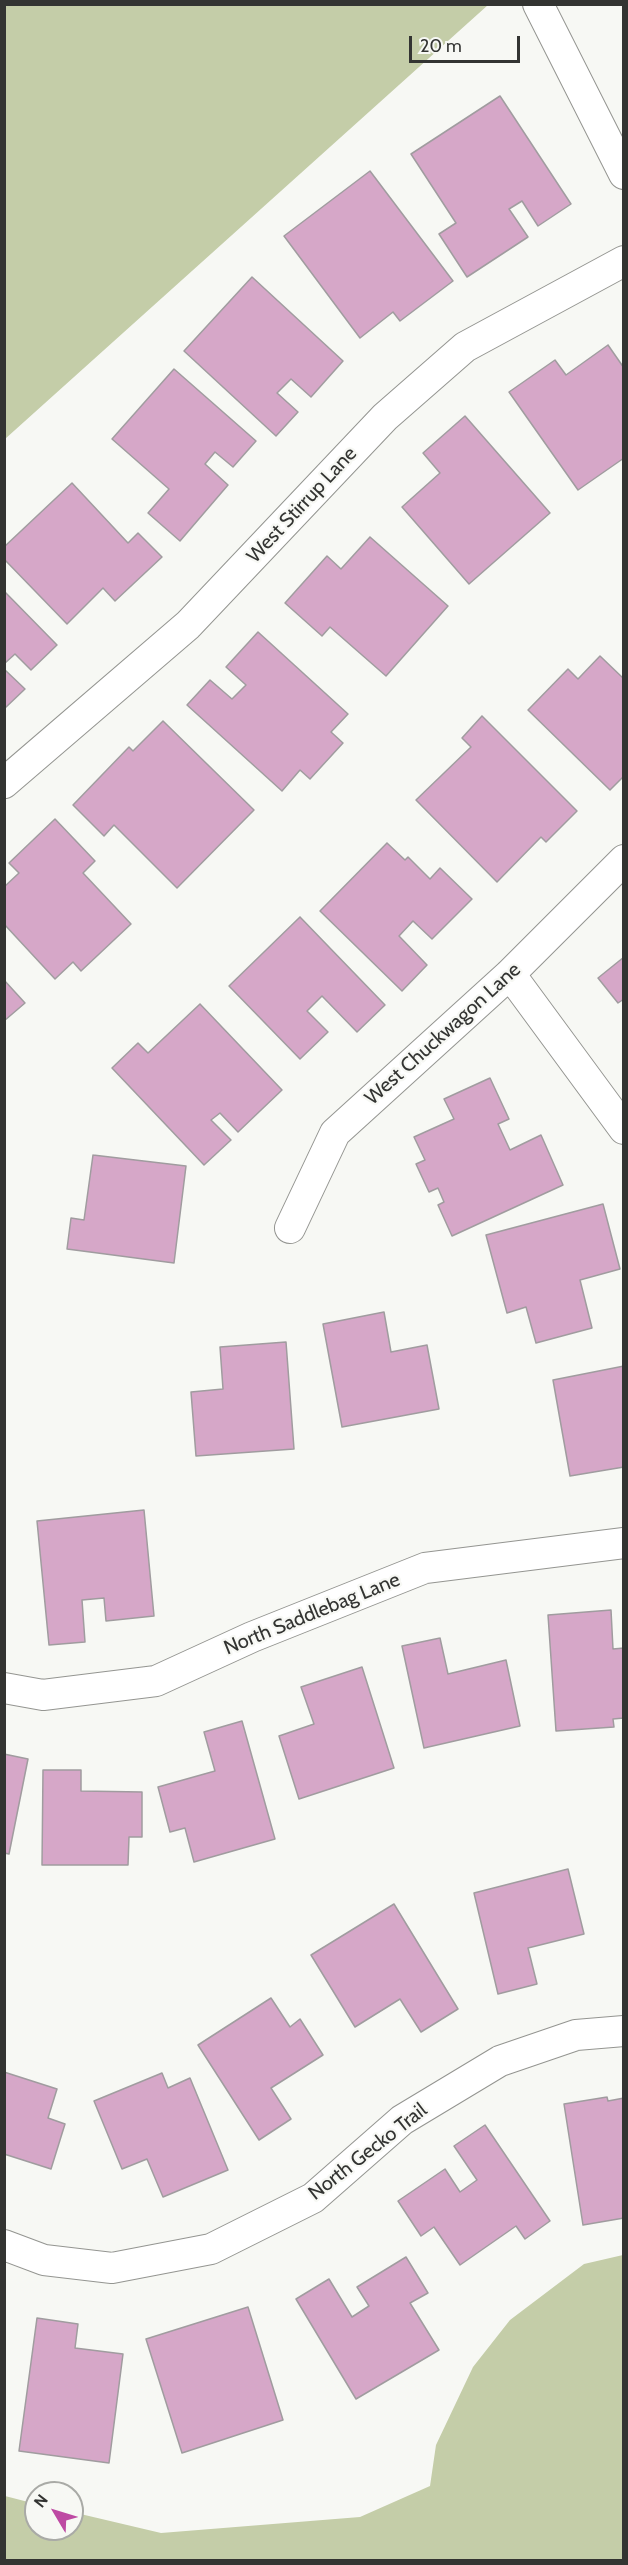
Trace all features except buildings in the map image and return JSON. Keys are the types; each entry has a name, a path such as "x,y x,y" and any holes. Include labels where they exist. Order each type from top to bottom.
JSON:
{"street":[{"path":"538,4 624,174"},
{"name":"West Stirrup Lane","path":"4,783 188,625 385,417 465,347 624,261"},
{"name":"West Chuckwagon Lane","path":"290,1228 335,1133 510,975 624,860"},
{"path":"510,975 624,1129"},
{"name":"North Saddlebag Lane","path":"4,1688 44,1695 156,1681 252,1637 425,1568 624,1543"},
{"name":"North Gecko Trail","path":"4,2245 44,2260 112,2268 211,2249 313,2198 402,2120 500,2061 576,2035 624,2031"}],"green space":[{"path":"5,4 488,4 488,5 5,439"},
{"path":"623,2255 623,2560 5,2560 5,2496 24,2501 24,2541 84,2541 84,2515 161,2533 360,2517 430,2486 436,2445 473,2367 510,2320 584,2264"}]}
